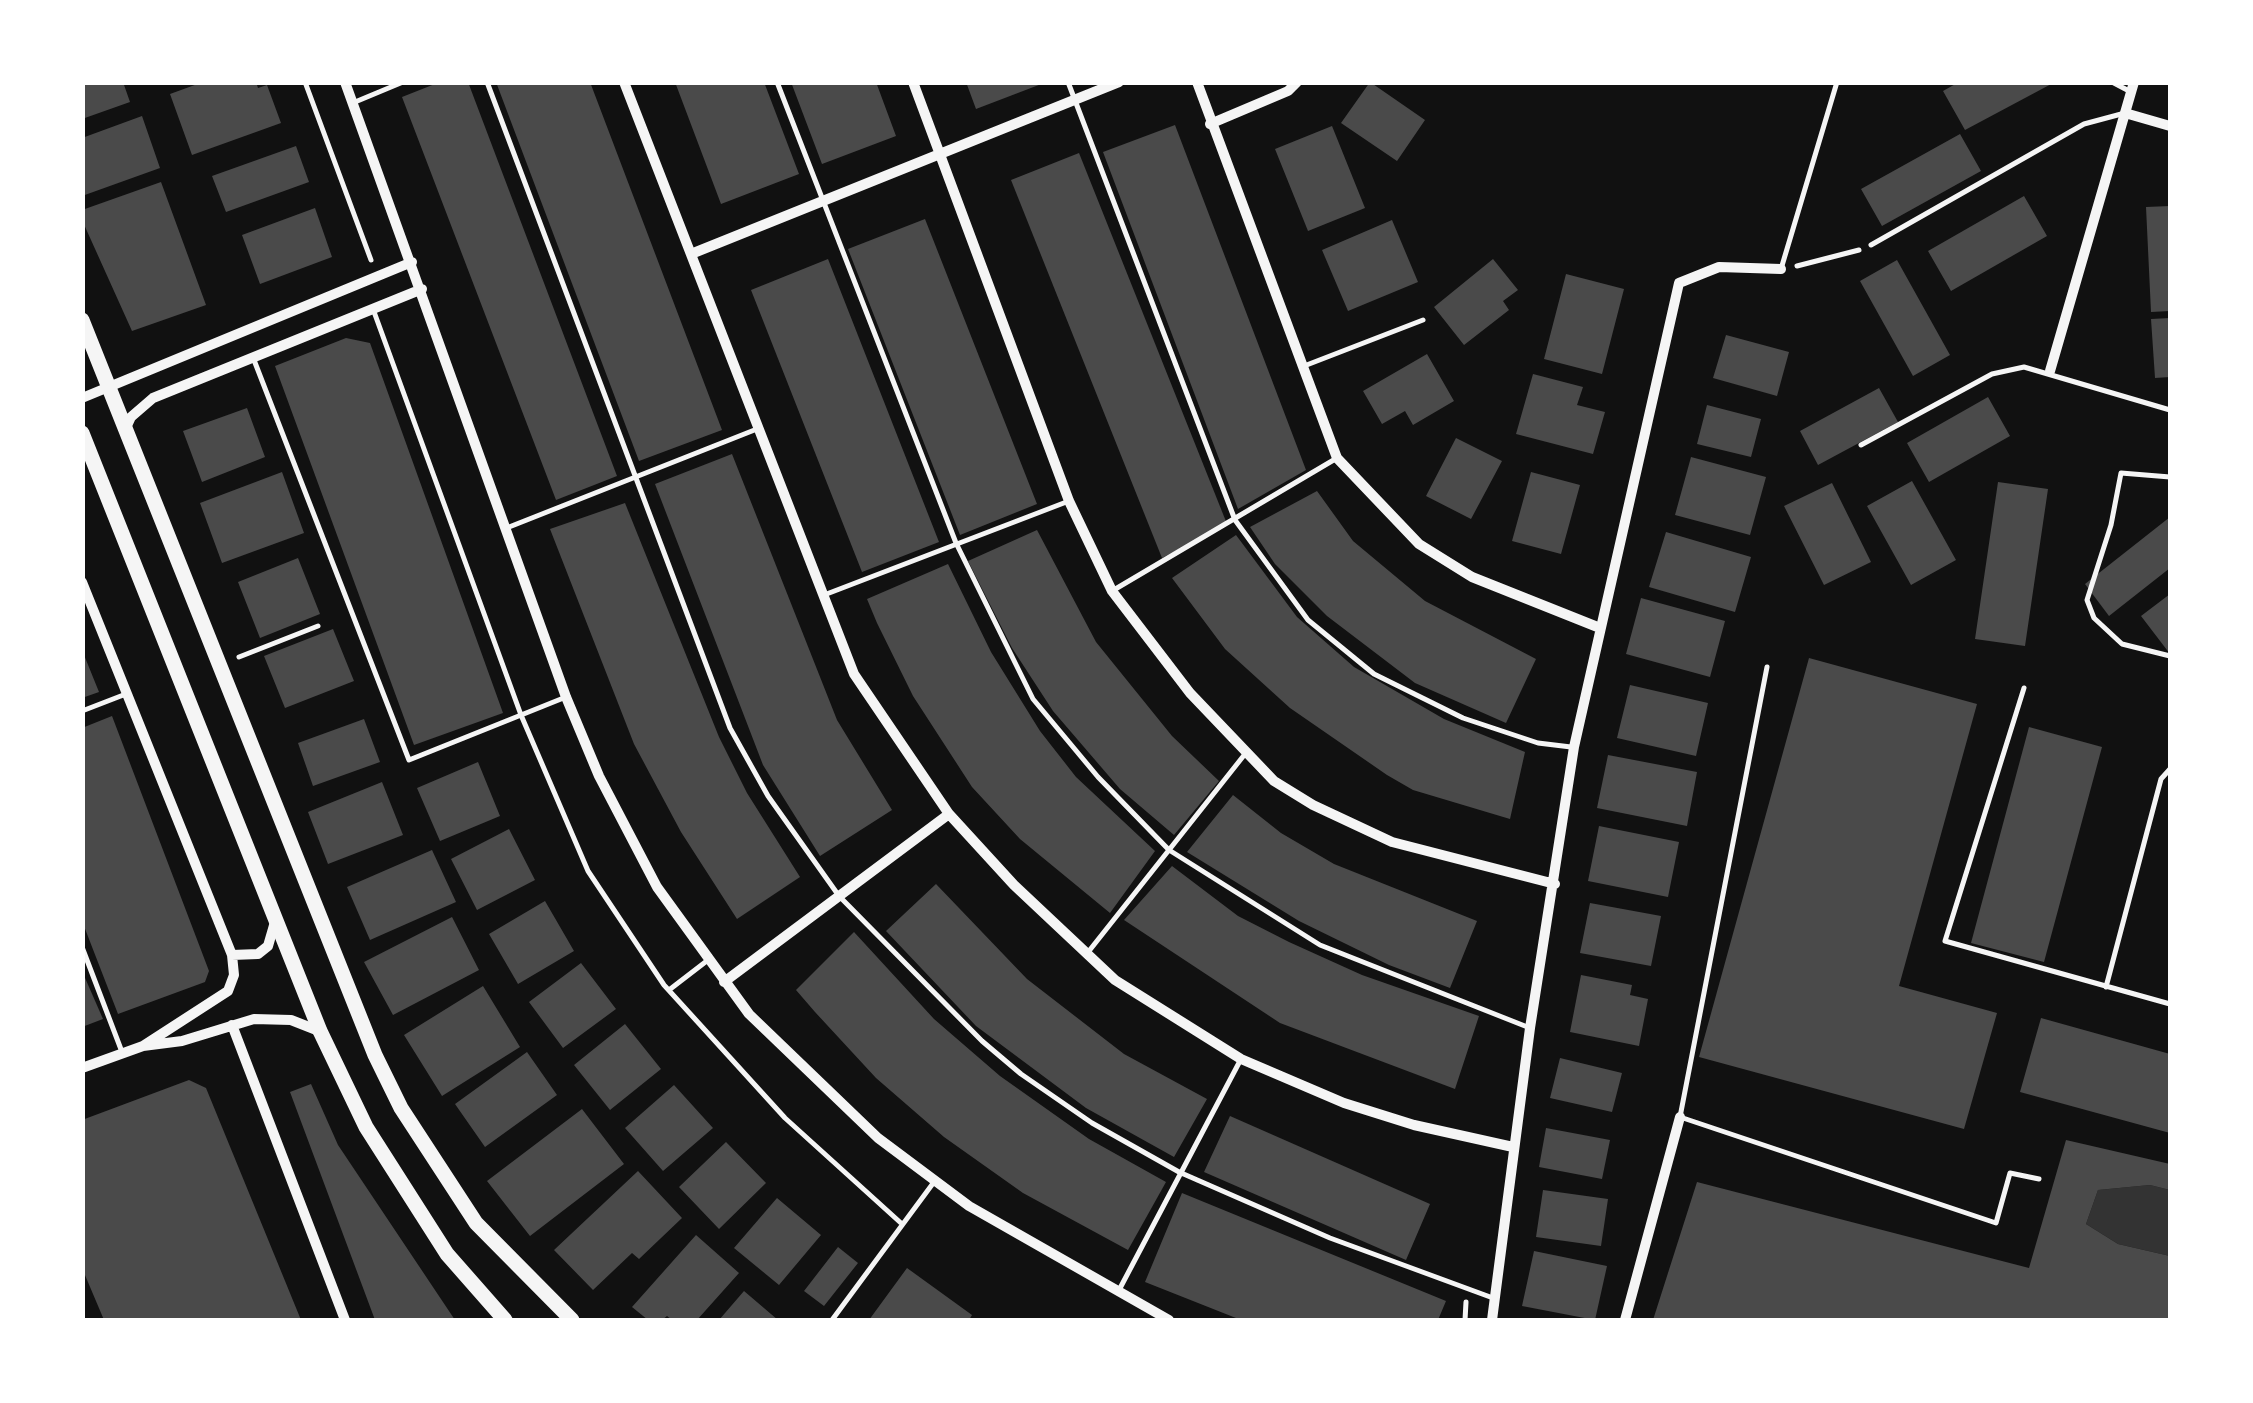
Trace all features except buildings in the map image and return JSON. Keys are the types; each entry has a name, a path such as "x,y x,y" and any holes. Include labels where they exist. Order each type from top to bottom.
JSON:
{"main road":[{"path":"82,320 89,358 108,388 318,919 401,1108 476,1222 572,1320"},
{"path":"82,434 275,922 366,1128 447,1254 505,1320"}],"street":[{"path":"344,82 422,289 566,697 617,813 657,887 749,1014 878,1138 934,1182 1116,1294 1169,1320"},
{"path":"624,82 854,674 949,814 1014,885 1115,980 1241,1059 1344,1103 1414,1125 1513,1146"},
{"path":"912,82 1068,500 1112,591 1190,693 1274,781 1312,806 1392,842 1555,884"},
{"path":"691,254 1119,82"},
{"path":"1196,82 1337,458 1419,544 1472,577 1600,628"},
{"path":"1210,124 1288,91 1297,82"},
{"path":"2050,371 2133,87"},
{"path":"2125,113 2170,126"},
{"path":"82,398 412,262"},
{"path":"1492,1320 1513,1146 1574,747 1680,284 1719,267 1782,269"},
{"path":"125,430 131,418 153,398 422,289"},
{"path":"82,582 232,956 234,975 228,990 143,1046"},
{"path":"724,982 949,814"},
{"path":"232,956 258,954 268,946 275,922"},
{"path":"82,1068 143,1046 182,1042 232,1025 272,1018 320,1031"},
{"path":"232,1025 345,1320"},
{"path":"1625,1320 1680,1117"}],"lane":[{"path":"352,103 404,82"},
{"path":"487,82 730,728 768,796 839,896 895,957 1020,1074 1092,1123 1179,1172 1330,1238 1493,1298"},
{"path":"777,82 956,544 1034,699 1098,777 1169,850 1320,945 1530,1028"},
{"path":"1068,82 1235,520 1308,620 1374,674 1463,718 1538,743 1574,747"},
{"path":"1782,269 1837,82"},
{"path":"2112,82 2133,87"},
{"path":"1871,245 2084,124 2125,113"},
{"path":"372,308 521,716 588,871 629,938 669,990 779,1112 902,1224"},
{"path":"1302,366 1422,320"},
{"path":"252,357 409,760 566,697"},
{"path":"1861,445 1992,374 2024,367 2050,371 2170,410"},
{"path":"504,529 757,429"},
{"path":"1112,591 1337,458"},
{"path":"2170,477 2121,473 2111,524 2087,600 2094,618 2122,644 2170,656"},
{"path":"821,596 1068,500"},
{"path":"1768,666 1680,1117 1996,1223 2010,1172 2040,1179"},
{"path":"2024,688 1945,941 2170,1004"},
{"path":"82,710 126,694"},
{"path":"1088,953 1245,754"},
{"path":"2106,987 2162,779 2170,769"},
{"path":"82,947 123,1053"},
{"path":"669,990 708,960"},
{"path":"1116,1294 1241,1059"},
{"path":"832,1320 934,1182"}],"path":[{"path":"1782,269 1871,245"},
{"path":"231,660 318,626"}],"shaded area":[{"path":"2150,1185 2170,1190 2170,1256 2118,1244 2086,1224 2098,1190"}]}
